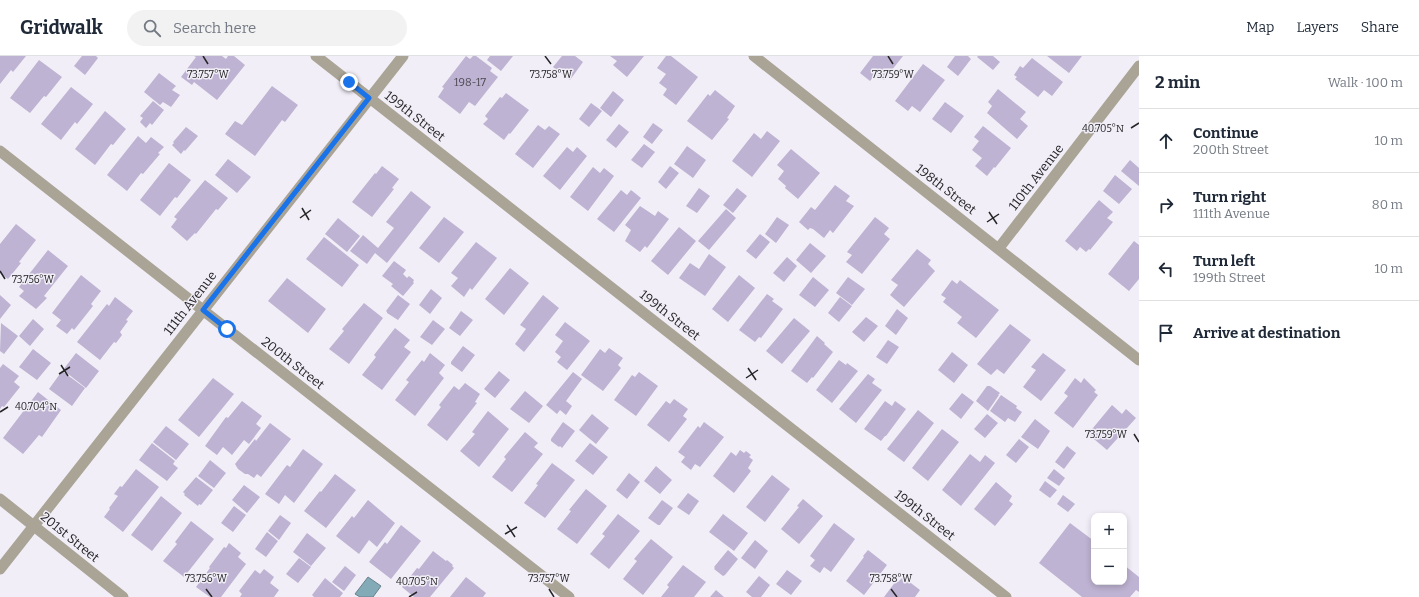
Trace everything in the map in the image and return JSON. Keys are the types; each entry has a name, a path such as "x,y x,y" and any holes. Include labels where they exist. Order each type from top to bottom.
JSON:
{"street":[{"name":"199th Street","path":"316,56 1006,597"},
{"name":"111th Avenue","path":"0,569 402,56"},
{"name":"198th Street","path":"754,56 1139,360"},
{"name":"110th Avenue","path":"999,248 1139,66"},
{"name":"200th Street","path":"0,151 569,597"},
{"name":"201st Street","path":"0,499 123,597"}],"water":[{"path":"368,577 381,586 373,597 360,597 355,594"}],"building":[{"path":"0,56 26,56 13,72 11,70 0,84"},
{"path":"82,56 96,56 98,58 85,75 74,66"},
{"path":"194,56 222,56 226,59 228,56 234,56 245,65 217,100 194,82 192,85 181,77 196,57"},
{"path":"466,56 470,59 473,56 476,56 492,68 490,71 498,77 475,106 469,102 460,114 438,97 444,88 442,87"},
{"path":"490,56 513,56 501,71 487,60"},
{"path":"562,56 575,56 583,62 570,80 553,67"},
{"path":"610,56 644,56 627,77 613,65 617,61"},
{"path":"666,56 671,56 698,77 676,105 663,95 667,89 659,83 666,74 657,68"},
{"path":"873,56 903,56 884,80 875,75 870,81 860,73"},
{"path":"955,56 968,56 971,59 958,76 947,67"},
{"path":"993,56 1000,62 993,70 977,57"},
{"path":"1047,56 1082,56 1069,73"},
{"path":"1032,58 1063,82 1052,96 1044,90 1038,97 1015,79 1017,77 1014,75 1020,66 1023,68"},
{"path":"39,60 62,77 46,97 44,96 30,113 10,98"},
{"path":"923,64 945,80 920,112 912,106 908,111 895,101"},
{"path":"159,73 176,86 172,90 180,95 171,107 163,102 160,105 144,92"},
{"path":"272,86 298,105 285,122 282,120 255,156 225,134 235,121 242,125"},
{"path":"71,87 93,104 77,124 75,122 61,140 41,124"},
{"path":"998,89 1026,112 1020,119 1028,126 1017,139 987,113 992,106 988,102"},
{"path":"715,90 735,106 727,118 729,119 712,140 687,121 708,94 710,96"},
{"path":"613,91 624,100 611,117 600,108"},
{"path":"506,93 529,110 504,140 483,124 488,119 485,116 500,97 502,98"},
{"path":"153,101 164,110 152,125 150,123 146,128 140,122 143,118 140,116"},
{"path":"945,102 964,116 951,133 932,119"},
{"path":"591,103 602,111 589,127 579,119"},
{"path":"105,111 126,129 113,145 111,144 95,165 75,149"},
{"path":"653,123 663,130 652,144 643,137"},
{"path":"619,124 629,132 616,148 606,140"},
{"path":"538,125 545,130 549,126 560,134 533,168 515,154"},
{"path":"983,126 1011,148 987,176 975,166 982,158 972,150 979,141 974,137"},
{"path":"186,127 198,136 181,154 172,145"},
{"path":"767,131 780,141 752,177 732,161 754,133 761,139"},
{"path":"138,136 146,143 151,137 164,147 158,153 160,154 143,174 141,173 127,191 107,175"},
{"path":"644,144 655,152 642,168 631,160"},
{"path":"687,146 706,160 693,178 674,164"},
{"path":"567,147 573,152 577,147 587,156 560,190 543,176"},
{"path":"791,149 820,173 798,199 785,188 786,186 778,179 784,171 777,165"},
{"path":"228,159 251,177 237,193 215,175"},
{"path":"1130,160 1139,168 1139,186 1121,171"},
{"path":"169,163 191,180 160,216 140,200"},
{"path":"382,166 399,179 392,188 394,189 372,217 352,202"},
{"path":"670,166 679,173 666,189 658,182"},
{"path":"593,167 600,173 604,168 614,176 588,211 570,197"},
{"path":"1115,175 1132,189 1119,204 1103,191"},
{"path":"205,180 228,198 218,210 216,209 196,234 195,233 187,241 171,227 177,219 174,217"},
{"path":"835,185 850,196 846,201 854,206 833,233 830,230 824,238 813,229 810,228 808,230 799,222 811,207 815,210"},
{"path":"699,188 710,196 697,213 686,206"},
{"path":"737,188 747,196 733,213 723,205"},
{"path":"621,190 627,195 631,190 641,198 614,232 597,219"},
{"path":"411,191 431,207 387,263 375,253 367,264 350,251 363,235 378,248 394,228 386,222"},
{"path":"1099,200 1113,212 1107,218 1113,222 1090,250 1089,249 1086,252 1080,247 1077,251 1065,241"},
{"path":"640,206 655,216 658,211 669,219 647,248 645,246 640,252 625,241 631,230 625,225"},
{"path":"726,209 736,218 709,250 698,241"},
{"path":"444,217 464,232 439,263 419,248"},
{"path":"777,217 789,225 776,243 765,234"},
{"path":"875,217 889,228 884,234 890,239 862,274 846,262 852,255 847,252"},
{"path":"338,218 360,236 347,252 325,234"},
{"path":"16,224 36,240 19,262 21,263 8,279 0,273 0,244"},
{"path":"679,227 696,241 668,275 651,261"},
{"path":"760,234 770,242 756,259 746,251"},
{"path":"324,237 359,265 342,287 306,259"},
{"path":"1134,241 1139,245 1139,279 1129,291 1108,274"},
{"path":"476,242 497,258 472,290 470,288 464,297 451,286 458,278 451,273"},
{"path":"810,243 826,256 811,273 796,260"},
{"path":"917,249 931,260 928,264 935,271 904,307 890,295 898,285 891,280"},
{"path":"48,250 68,266 44,296 47,298 36,309 19,296 24,291 19,287"},
{"path":"709,254 726,267 705,296 679,278 690,263 699,269"},
{"path":"787,257 797,266 784,282 773,273"},
{"path":"394,261 406,270 403,274 407,278 409,276 414,280 414,283 403,296 391,286 393,284 382,276"},
{"path":"510,268 529,283 504,315 485,299"},
{"path":"81,275 101,291 91,304 93,306 74,330 72,328 67,334 56,326 61,320 52,313"},
{"path":"739,275 755,288 728,322 712,309"},
{"path":"813,277 829,290 815,307 799,295"},
{"path":"848,277 865,289 852,305 836,293"},
{"path":"287,278 326,309 308,333 268,301"},
{"path":"952,280 957,284 960,280 999,310 976,338 957,323 962,317 943,302 946,298 941,295"},
{"path":"431,289 442,298 430,314 419,305"},
{"path":"767,294 774,299 772,301 783,309 761,338 759,337 755,342 739,330"},
{"path":"0,295 11,305 0,319"},
{"path":"398,295 410,304 398,320 386,311"},
{"path":"543,295 559,308 524,352 515,344 526,329 520,325"},
{"path":"115,297 133,311 126,320 128,321 120,332 122,335 116,343 114,342 100,360 77,342 107,304 109,306"},
{"path":"840,297 852,306 839,322 828,313"},
{"path":"364,303 383,318 349,364 329,349 344,331 342,329"},
{"path":"897,309 908,318 896,335 885,326"},
{"path":"461,311 473,320 460,336 449,328"},
{"path":"866,317 878,326 864,342 852,332"},
{"path":"794,318 810,331 782,364 766,351"},
{"path":"33,319 44,329 30,346 19,336"},
{"path":"433,320 445,329 432,345 420,337"},
{"path":"565,322 590,341 567,370 557,362 561,357 555,352 563,341 555,335"},
{"path":"1,323 18,336 4,354 0,351"},
{"path":"1010,324 1031,340 1004,374 997,369 991,375 977,364"},
{"path":"395,328 410,340 404,347 411,352 382,390 362,375 376,357 374,355"},
{"path":"817,336 833,352 813,378 812,377 807,383 791,371"},
{"path":"888,340 899,347 887,364 876,357"},
{"path":"463,346 475,355 462,372 451,364 451,362"},
{"path":"609,348 623,358 618,365 621,368 603,391 581,375 600,349 605,353"},
{"path":"33,349 51,363 37,380 19,367"},
{"path":"952,352 968,365 954,383 938,370"},
{"path":"76,353 99,371 86,388 63,370"},
{"path":"430,353 445,365 439,373 444,378 415,416 395,400 409,382 406,380 422,360 424,362"},
{"path":"1043,353 1066,370 1041,401 1023,387 1036,370 1031,367"},
{"path":"839,360 846,365 847,363 858,371 832,403 816,390"},
{"path":"3,364 19,376 14,382 20,387 4,407 2,406 0,409 0,368"},
{"path":"62,371 85,388 72,406 49,389"},
{"path":"499,371 510,380 495,398 484,389"},
{"path":"573,372 582,379 566,401 572,406 566,415 560,410 557,414 546,405"},
{"path":"639,372 658,386 636,416 614,400 632,375 635,377"},
{"path":"868,374 875,379 872,383 882,390 856,423 839,409"},
{"path":"213,378 234,394 199,437 178,420"},
{"path":"1075,378 1081,383 1084,378 1096,390 1094,392 1098,395 1073,428 1054,413 1068,396 1064,393"},
{"path":"465,383 480,394 475,402 477,403 447,441 427,425 441,407 439,405 454,386 459,390"},
{"path":"987,386 990,386 1000,393 988,411 976,401"},
{"path":"525,391 543,406 529,423 510,409"},
{"path":"38,392 61,410 42,437 39,435 23,454 3,438"},
{"path":"962,393 974,402 961,419 949,409"},
{"path":"1001,395 1017,406 1016,408 1022,412 1015,422 1008,418 1005,422 990,411"},
{"path":"674,399 688,409 683,416 687,419 669,442 647,425 666,401 670,404"},
{"path":"242,401 262,416 256,424 261,428 249,444 244,440 232,455 223,447 217,455 205,446 226,417 228,418"},
{"path":"885,401 892,406 895,401 906,409 881,441 864,429"},
{"path":"1112,405 1122,414 1126,409 1136,418 1107,450 1088,434"},
{"path":"918,410 934,423 904,462 887,449"},
{"path":"488,411 509,429 479,467 460,451 475,434 472,432"},
{"path":"592,414 609,428 596,444 579,430"},
{"path":"987,414 998,423 985,438 974,429"},
{"path":"1035,419 1050,431 1038,449 1021,437"},
{"path":"563,422 575,431 562,448 551,441 551,439"},
{"path":"704,422 724,437 700,467 695,464 691,470 681,462 685,457 678,452 698,426 700,428"},
{"path":"270,423 291,439 261,477 257,474 254,478 238,469 235,464"},
{"path":"166,426 189,444 176,460 153,442"},
{"path":"942,429 959,442 928,481 912,468"},
{"path":"525,432 538,443 534,447 543,454 512,492 492,477 506,459 504,457"},
{"path":"1019,439 1029,447 1016,463 1006,455"},
{"path":"152,443 175,461 173,464 178,468 167,481 139,460"},
{"path":"590,443 608,457 593,475 575,461"},
{"path":"1067,446 1076,453 1064,469 1055,462"},
{"path":"303,449 323,464 294,503 285,495 279,504 265,494 287,465 290,467"},
{"path":"740,450 744,453 746,451 751,455 749,457 753,460 748,468 751,471 734,493 713,476 731,452 736,456"},
{"path":"970,454 980,462 985,455 995,463 961,506 942,490"},
{"path":"210,460 226,473 214,488 198,476"},
{"path":"552,463 575,480 545,518 524,503"},
{"path":"656,466 672,480 660,494 644,481"},
{"path":"136,469 159,487 123,532 104,517 118,496 114,494 120,486 122,487"},
{"path":"1054,469 1065,478 1059,486 1047,478"},
{"path":"629,473 640,482 627,499 616,490"},
{"path":"335,474 356,490 326,528 304,511"},
{"path":"772,475 790,489 765,522 746,507"},
{"path":"196,477 213,490 201,505 199,504 198,506 184,495 185,494 183,492"},
{"path":"1045,481 1057,490 1050,498 1039,490"},
{"path":"996,482 1012,496 1009,501 1013,504 995,526 974,509"},
{"path":"244,485 260,497 247,513 232,500"},
{"path":"586,489 607,506 577,544 557,529 571,511 569,510"},
{"path":"688,493 699,501 689,515 677,507"},
{"path":"1063,495 1075,504 1068,512 1057,504"},
{"path":"161,496 182,513 152,551 131,535"},
{"path":"803,499 823,516 799,544 781,529 799,507 797,506"},
{"path":"368,500 395,523 377,547 369,540 359,554 336,536 352,516 354,518"},
{"path":"662,500 673,508 660,525 658,525 648,518"},
{"path":"234,506 246,515 233,532 221,523"},
{"path":"618,514 640,531 609,569 590,554 605,536 602,534"},
{"path":"723,514 748,533 734,551 709,532"},
{"path":"280,515 291,523 279,540 268,531"},
{"path":"191,521 214,539 184,577 163,561 177,544 175,542"},
{"path":"834,523 855,539 831,572 824,567 820,573 810,566 815,560 810,556"},
{"path":"1070,523 1091,539 1091,585 1127,585 1127,567 1139,577 1139,592 1136,590 1130,597 1082,597 1039,563"},
{"path":"401,525 421,541 391,579 369,562 385,542 387,544"},
{"path":"267,532 278,541 266,557 255,549"},
{"path":"307,533 326,548 311,566 293,552"},
{"path":"651,539 673,557 643,595 623,579 637,561 634,559"},
{"path":"755,540 768,551 755,569 741,558"},
{"path":"229,543 241,553 238,557 246,564 221,597 210,597 196,587 224,547 226,548"},
{"path":"728,550 738,559 723,576 714,569 714,567"},
{"path":"868,550 887,565 864,595 846,581"},
{"path":"433,551 446,561 447,560 453,565 452,566 454,568 430,597 414,597 402,587"},
{"path":"299,558 311,567 298,583 286,574"},
{"path":"683,565 706,582 694,597 661,597 669,587 667,585"},
{"path":"345,566 356,575 344,591 332,582"},
{"path":"264,569 274,577 270,583 279,590 274,597 240,597 242,594 239,591 255,570 260,574"},
{"path":"787,570 802,581 791,595 776,584"},
{"path":"759,576 770,585 761,597 752,597 746,592"},
{"path":"466,577 486,593 483,597 450,597"},
{"path":"903,577 920,590 915,597 884,597 896,581 898,582"},
{"path":"325,578 343,593 340,597 314,597 312,595"},
{"path":"716,590 724,597 710,597"}],"route":[{"path":"227,329 203,310 369,98 349,82"}]}
